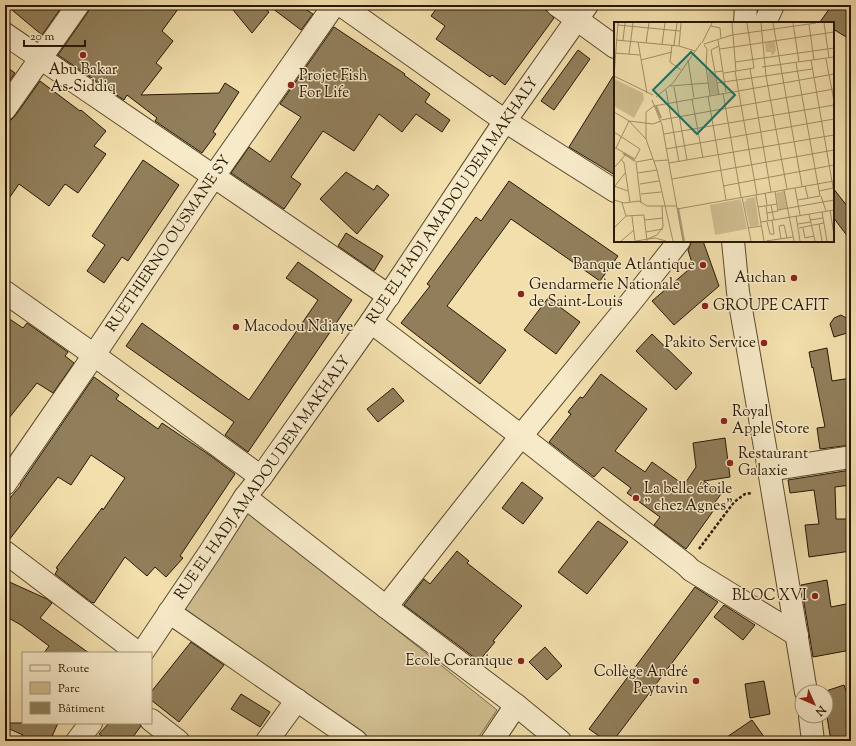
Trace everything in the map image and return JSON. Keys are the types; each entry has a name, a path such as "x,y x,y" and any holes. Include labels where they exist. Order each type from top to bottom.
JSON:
{"street":[{"path":"5,109 78,5"},
{"name":"RUETHIERNO OUSMANE SY","path":"5,484 94,355 214,176 334,5"},
{"path":"341,5 505,121 614,190"},
{"path":"557,5 582,12 614,46"},
{"path":"745,22 746,5"},
{"path":"765,22 773,5"},
{"name":"RUE EL HADJ AMADOU DEM MAKHALY","path":"143,652 245,497 261,477 371,322 505,121 582,12"},
{"path":"5,34 388,296"},
{"path":"386,607 521,436 678,242"},
{"path":"733,242 738,292 805,684"},
{"path":"5,292 261,477"},
{"path":"371,322 521,436 691,570 797,635"},
{"path":"769,470 851,457"},
{"path":"245,497 386,607 516,705 560,741"},
{"path":"5,552 137,652"},
{"path":"169,612 356,741"},
{"path":"267,741 297,700"},
{"path":"492,741 516,705"},
{"path":"152,721 178,741"},
{"path":"77,741 90,724"},
{"path":"811,724 813,741"}],"path":[{"path":"686,565 734,502 745,494 772,492"}],"green space":[{"path":"243,507 497,710 476,741 373,741 178,604"}],"building":[{"path":"6,5 63,5 42,35"},
{"path":"90,5 181,5 162,31 173,41 156,63 162,68 141,95 219,93 225,83 239,92 213,132 216,134 202,153 155,121 157,118 127,95 124,100 58,55 88,12"},
{"path":"229,5 260,5 269,12 252,33"},
{"path":"268,5 299,5 313,14 301,30"},
{"path":"439,5 537,5 547,11 554,18 505,85 492,75 490,77 436,39 445,26 431,16"},
{"path":"832,5 851,5 851,40 834,30 834,22 820,22"},
{"path":"334,27 405,74 404,75 430,94 425,102 450,120 442,132 416,114 402,132 379,114 354,151 323,131 291,177 301,184 284,209 231,173 249,147 270,162 301,117 280,104"},
{"path":"578,50 590,59 554,110 541,101"},
{"path":"5,66 15,73 5,87"},
{"path":"614,75 614,174 569,147"},
{"path":"40,81 80,111 81,110 106,131 94,146 106,154 78,193 65,184 49,206 19,184 5,204 5,121 11,120 15,116"},
{"path":"143,160 179,185 128,261 122,257 104,283 87,271 105,245 92,236"},
{"path":"346,172 374,190 377,185 389,195 357,234 320,199"},
{"path":"509,181 618,256 600,281 511,219 447,306 506,350 480,384 401,323 430,286 427,284 476,217 481,221"},
{"path":"834,189 851,211 851,241 834,218"},
{"path":"346,233 383,256 374,271 338,246"},
{"path":"703,242 719,286 674,325 652,301 693,266 688,250 691,243"},
{"path":"298,262 352,300 248,452 225,435 234,422 126,346 142,323 249,400 318,300 286,278"},
{"path":"548,298 580,322 556,354 524,330"},
{"path":"841,315 848,319 850,326 847,333 834,337 830,324 834,318"},
{"path":"5,316 23,328 27,323 68,352 65,356 74,363 53,393 37,383 5,423"},
{"path":"652,334 692,373 676,390 636,351"},
{"path":"827,348 832,381 851,378 851,445 820,449 817,428 825,427 809,352"},
{"path":"601,374 647,409 615,451 645,472 652,462 684,485 696,467 693,443 725,438 730,477 704,481 721,494 713,505 716,507 686,549 654,525 660,517 627,493 631,488 603,467 594,477 549,442 571,414 568,412 580,397 583,398"},
{"path":"94,377 119,395 116,399 158,429 162,423 235,474 180,556 183,558 166,577 155,567 147,576 125,557 94,603 55,574 58,569 56,568 102,508 103,510 125,478 91,455 71,485 58,477 9,540 5,540 5,504 21,485"},
{"path":"393,388 404,401 378,422 367,409"},
{"path":"851,470 851,485 835,487 836,519 851,519 851,551 809,557 805,525 819,524 814,490 790,493 788,480"},
{"path":"522,482 543,498 523,524 502,508"},
{"path":"598,521 628,542 587,594 558,572"},
{"path":"457,551 469,561 467,563 522,606 493,641 495,642 479,661 404,605 424,579 430,584"},
{"path":"5,580 47,599 52,603 40,618 88,652 45,652 49,646 21,625 5,616"},
{"path":"827,580 831,607 851,603 851,650 813,657 801,585"},
{"path":"695,587 718,602 613,741 606,741 589,729"},
{"path":"724,605 755,625 743,640 714,617"},
{"path":"191,642 224,665 179,722 152,701 152,691"},
{"path":"545,647 562,666 547,680 529,662"},
{"path":"764,681 770,714 750,718 745,684"},
{"path":"844,685 851,705 851,741 831,741 828,724 834,724 834,688"},
{"path":"241,694 270,712 260,727 231,709"},
{"path":"752,720 767,741 721,741"},
{"path":"5,723 58,724 50,741 18,741 23,735 5,727"},
{"path":"108,724 140,724 141,726 130,741 109,741 99,734"}],"place":[{"name":"Abu Bakar As-Siddiq","path":"83,55"},
{"name":"Projet Fish For Life","path":"291,85"},
{"name":"Banque Atlantique","path":"703,265"},
{"name":"Auchan","path":"794,278"},
{"name":"Gendarmerie Nationale de Saint-Louis","path":"521,294"},
{"name":"GROUPE CAFIT","path":"705,306"},
{"name":"Macodou Ndiaye","path":"236,327"},
{"name":"Pakito Service","path":"764,343"},
{"name":"Royal Apple Store","path":"724,421"},
{"name":"Restaurant Galaxie","path":"730,463"},
{"name":"La belle étoile \" chez Agnes\"","path":"636,498"},
{"name":"BLOC XVI","path":"815,596"},
{"name":"Ecole Coranique","path":"521,661"},
{"name":"Collège André Peytavin","path":"696,681"}]}
